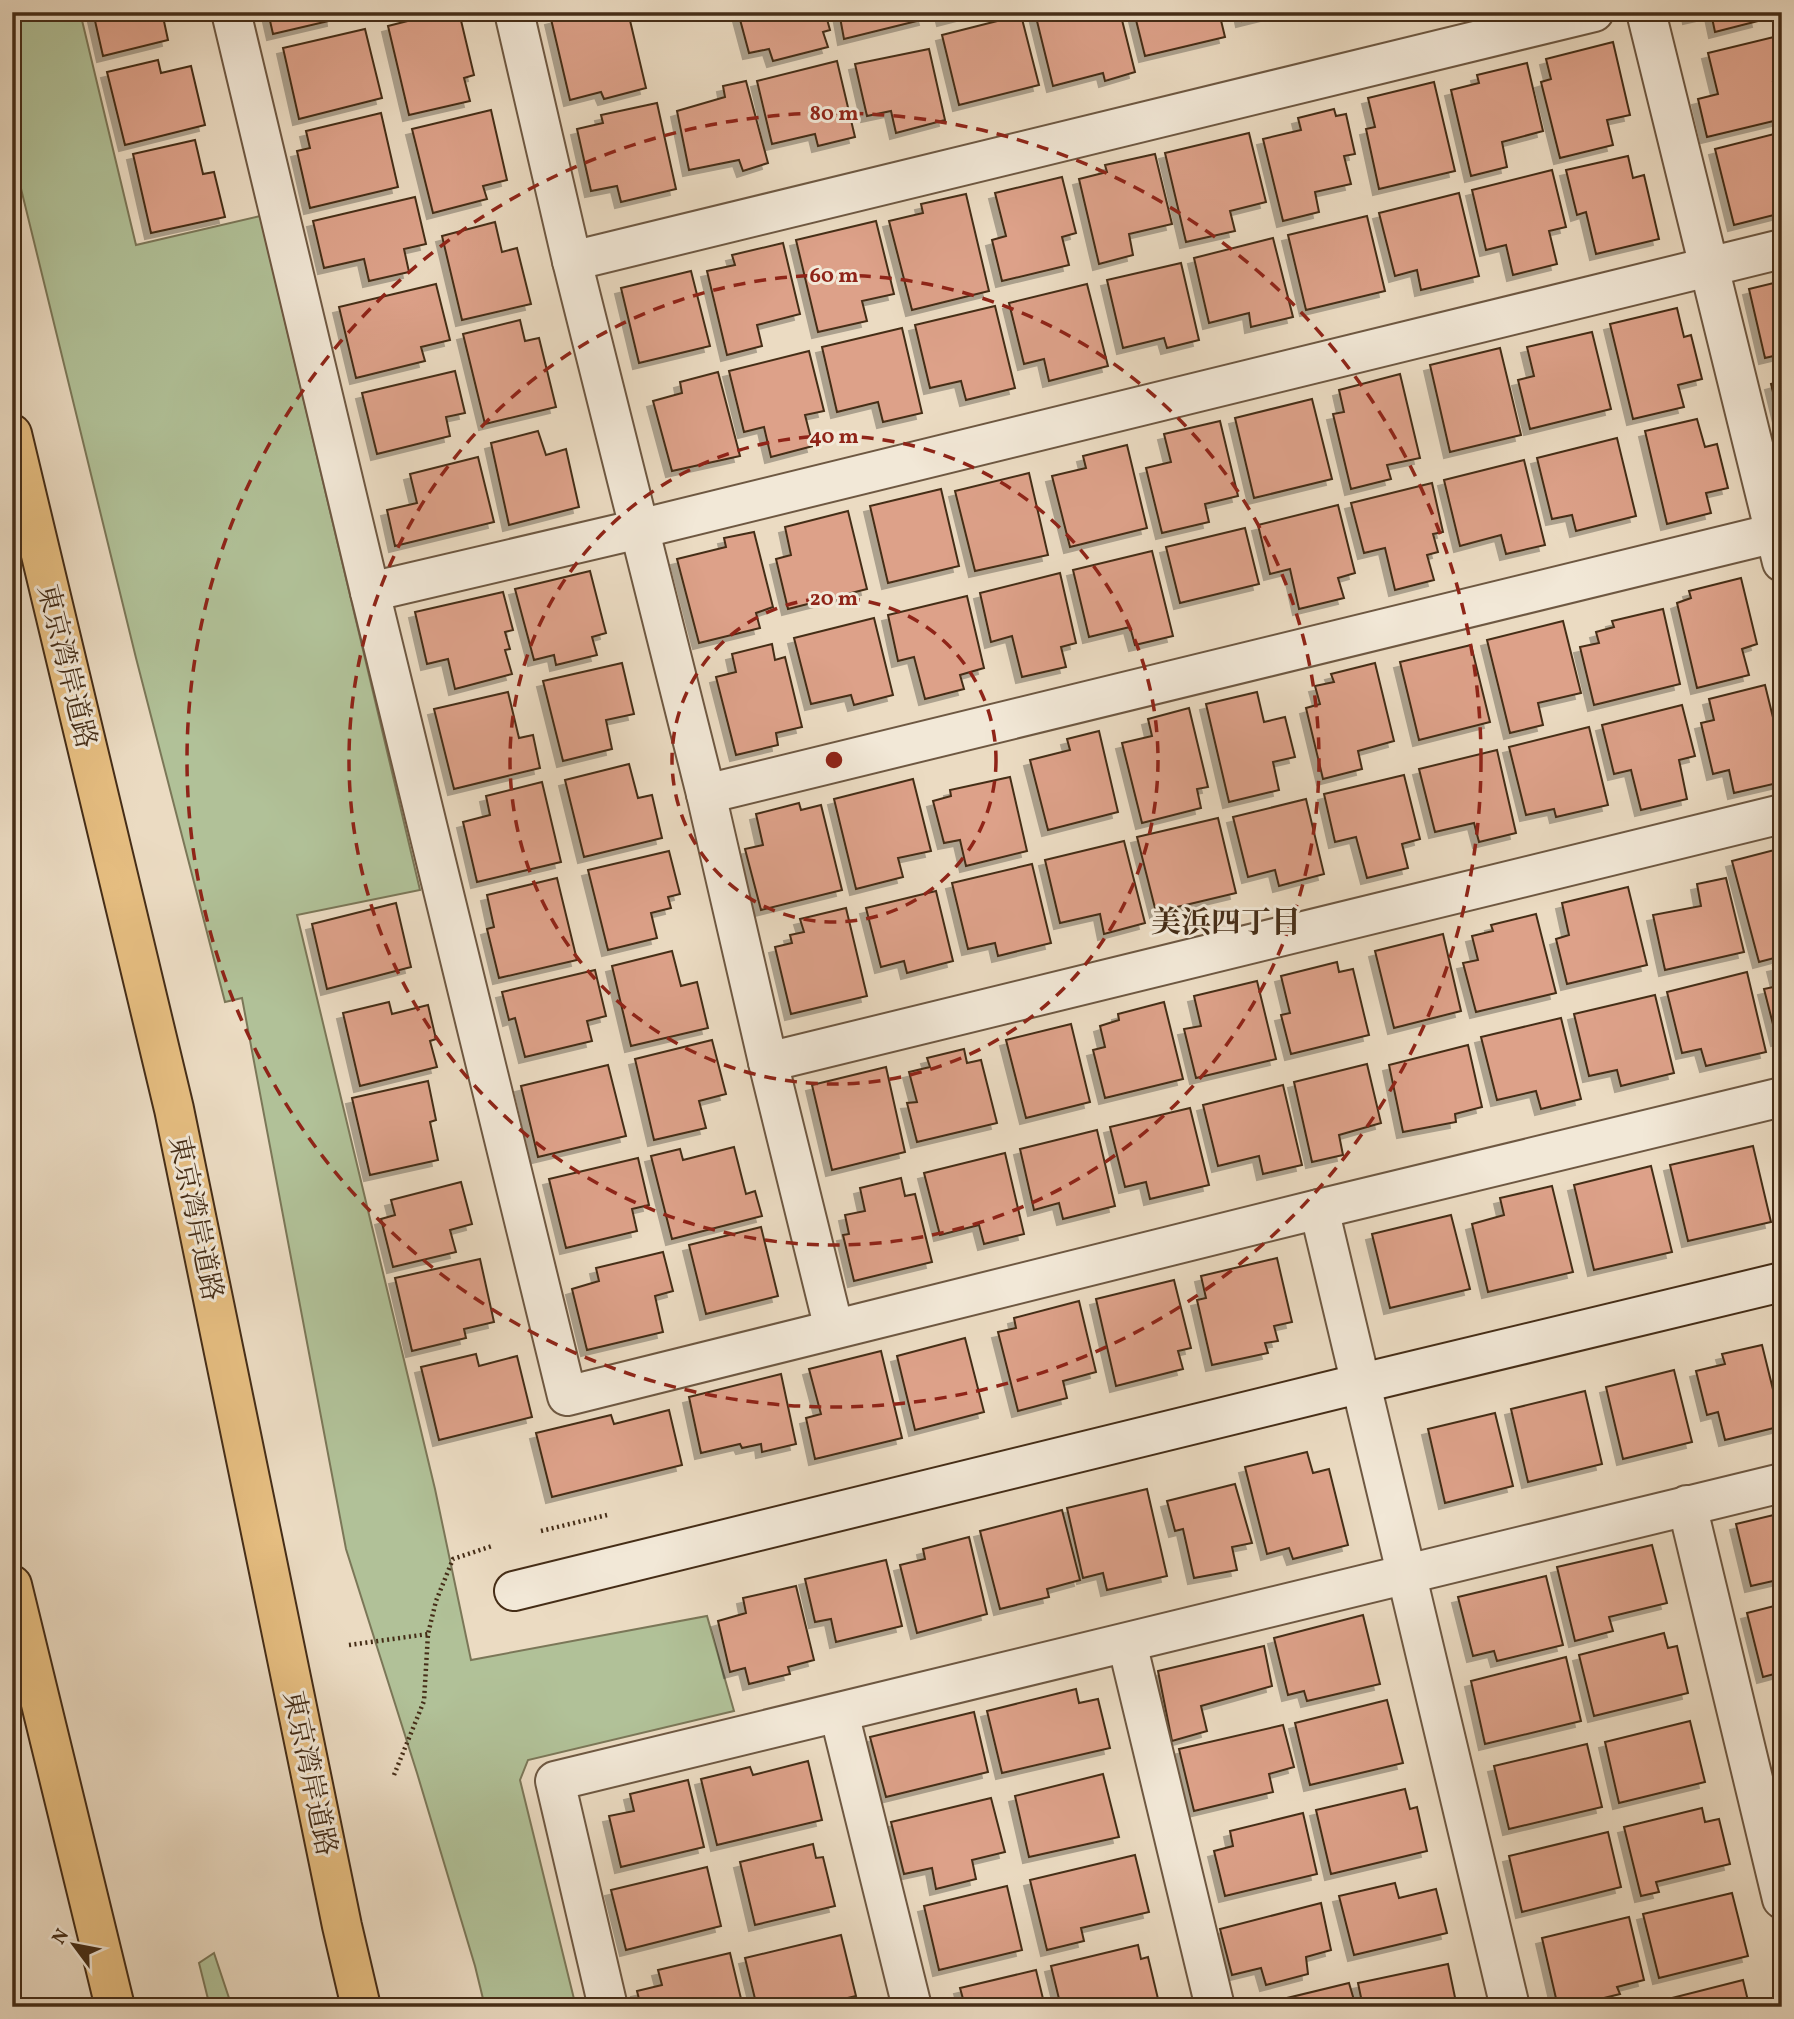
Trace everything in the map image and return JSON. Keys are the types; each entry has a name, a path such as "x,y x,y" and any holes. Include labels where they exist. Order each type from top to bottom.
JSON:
{"highway":[{"name":"東京湾岸道路","path":"12,434 177,1123 361,2007"},
{"path":"12,1585 115,2007"}],"street":[{"path":"231,12 567,1396 1782,1097"},
{"path":"514,12 572,261 706,794 834,1329"},
{"path":"572,261 1594,12"},
{"path":"706,794 1778,547 1646,12"},
{"path":"370,592 639,529 1782,249"},
{"path":"768,1062 1782,814"},
{"path":"1319,1209 1510,2007"},
{"path":"514,1591 1782,1282"},
{"path":"608,2007 555,1781 1782,1483"},
{"path":"1687,1505 1782,1899"},
{"path":"1127,1643 1215,2007"},
{"path":"839,1713 912,2007"}],"path":[{"path":"394,1775 424,1701 428,1634 436,1601 453,1559"},
{"path":"349,1645 428,1634"}],"green space":[{"path":"12,12 80,12 136,245 260,216 420,890 297,915 435,1489 471,1660 707,1616 734,1711 528,1760 520,1780 576,2007 485,2007 417,1773 346,1549 242,998 225,1002 136,658 12,152"},
{"path":"214,1953 232,2007 210,2007 199,1963"}],"building":[{"path":"93,12 162,12 168,40 103,56"},
{"path":"268,12 332,12 333,20 273,34"},
{"path":"443,12 459,12 474,75 464,78 470,101 409,115 388,26"},
{"path":"579,12 628,12 646,88 604,99 601,92 570,100 551,19"},
{"path":"738,12 825,12 830,30 823,32 828,47 773,61 769,49 749,53"},
{"path":"839,12 923,12 925,19 844,39"},
{"path":"941,12 974,12 943,20"},
{"path":"1120,12 1135,72 1105,81 1103,73 1053,86 1035,13"},
{"path":"1134,12 1219,12 1225,37 1145,56"},
{"path":"1240,12 1279,12 1242,21"},
{"path":"1688,12 1756,12 1758,21 1715,32 1711,13 1689,18"},
{"path":"1021,15 1039,85 959,105 942,35"},
{"path":"365,29 382,98 299,119 283,48"},
{"path":"1782,35 1782,80 1773,82 1782,119 1707,137 1698,99 1718,94 1708,53"},
{"path":"1613,42 1630,115 1607,120 1613,145 1560,158 1541,82 1551,79 1546,59"},
{"path":"929,49 945,120 896,133 891,111 867,116 855,64"},
{"path":"158,60 161,73 191,66 205,125 125,145 107,72"},
{"path":"837,61 855,137 818,146 815,134 772,144 757,81"},
{"path":"1527,63 1543,131 1502,142 1507,167 1471,176 1451,90 1479,83 1477,75"},
{"path":"746,81 768,163 743,171 739,160 689,170 677,111 725,97 723,86"},
{"path":"1434,82 1455,171 1379,189 1366,129 1375,127 1368,98"},
{"path":"657,103 676,189 621,202 617,186 591,191 577,129 603,123 601,115"},
{"path":"1334,109 1336,116 1346,114 1355,154 1344,156 1351,184 1315,192 1319,212 1283,221 1263,139 1301,130 1298,118"},
{"path":"491,110 507,180 483,186 487,199 433,213 412,129"},
{"path":"381,113 398,187 310,208 297,151 310,148 306,131"},
{"path":"1782,132 1782,213 1734,225 1715,149"},
{"path":"1249,133 1266,202 1230,211 1235,231 1186,242 1165,153"},
{"path":"195,140 203,174 214,172 225,217 151,233 133,154"},
{"path":"1155,154 1172,224 1129,234 1133,255 1099,264 1079,179 1107,172 1105,165"},
{"path":"1628,156 1633,178 1644,175 1659,239 1596,254 1586,212 1577,215 1566,170"},
{"path":"1552,170 1566,227 1549,231 1557,264 1513,275 1506,245 1486,250 1472,190"},
{"path":"1062,177 1076,233 1062,237 1069,265 1002,281 992,240 1006,236 995,193"},
{"path":"1459,193 1479,276 1421,290 1417,270 1395,276 1379,213"},
{"path":"966,194 989,291 912,310 889,221 923,213 921,204"},
{"path":"415,197 426,244 404,249 409,272 369,281 364,259 324,268 313,221"},
{"path":"1367,216 1385,291 1306,310 1288,235"},
{"path":"876,221 894,294 862,301 867,321 818,332 796,240"},
{"path":"495,222 502,252 517,248 531,304 462,320 442,236"},
{"path":"1273,238 1293,317 1251,327 1249,313 1209,323 1194,258"},
{"path":"783,243 800,314 757,325 762,346 727,355 707,271 735,265 732,255"},
{"path":"1181,263 1199,340 1167,348 1164,338 1123,348 1107,280"},
{"path":"691,271 710,346 639,363 621,288"},
{"path":"1782,281 1782,354 1765,358 1749,289"},
{"path":"436,284 450,340 421,347 425,361 356,378 339,307"},
{"path":"1087,284 1108,366 1049,381 1044,359 1024,364 1009,303"},
{"path":"995,306 1015,388 966,400 961,381 930,388 915,325"},
{"path":"1677,308 1684,337 1691,335 1702,379 1678,385 1684,407 1633,419 1610,324"},
{"path":"520,320 525,341 539,338 556,407 485,424 463,334"},
{"path":"902,328 922,413 883,422 878,402 837,412 822,347"},
{"path":"1592,332 1611,409 1530,429 1518,380 1534,376 1527,347"},
{"path":"1500,348 1521,435 1450,452 1430,365"},
{"path":"809,351 824,411 805,415 813,446 771,457 764,427 744,432 729,371"},
{"path":"455,371 465,413 446,417 450,436 377,454 362,393"},
{"path":"718,372 740,456 672,471 653,401 682,393 680,382"},
{"path":"1400,374 1420,458 1387,465 1391,479 1351,489 1333,414 1344,412 1339,390"},
{"path":"1782,381 1782,429 1771,384"},
{"path":"1312,399 1332,479 1254,498 1235,418"},
{"path":"1697,419 1705,447 1717,444 1728,488 1706,493 1711,513 1667,524 1645,431"},
{"path":"1220,421 1238,496 1205,504 1209,522 1162,533 1146,468 1171,462 1164,434"},
{"path":"538,431 546,455 566,449 579,507 509,525 491,443"},
{"path":"1617,438 1636,516 1576,531 1572,515 1552,519 1537,458"},
{"path":"1127,445 1147,528 1070,547 1052,476 1086,468 1083,456"},
{"path":"478,457 494,522 395,546 387,510 417,503 410,474"},
{"path":"1524,460 1545,545 1506,554 1501,535 1460,546 1444,480"},
{"path":"1029,473 1048,555 975,571 955,491"},
{"path":"1432,483 1443,532 1433,534 1438,552 1427,555 1434,580 1395,590 1385,548 1364,553 1351,503"},
{"path":"941,489 959,566 888,583 870,506"},
{"path":"1338,505 1355,573 1338,578 1344,598 1299,609 1290,569 1270,574 1258,525"},
{"path":"848,511 867,589 788,609 776,559 791,555 785,527"},
{"path":"1245,528 1259,584 1180,603 1166,547"},
{"path":"754,532 773,607 756,613 760,628 699,643 677,559 726,547 724,538"},
{"path":"1152,551 1173,636 1135,645 1130,627 1089,637 1073,570"},
{"path":"590,571 606,633 592,637 597,655 556,665 554,655 534,660 515,589"},
{"path":"1060,573 1076,643 1061,647 1066,667 1022,677 1012,636 991,642 980,593"},
{"path":"1741,578 1757,644 1742,649 1749,675 1697,688 1677,603 1691,598 1689,591"},
{"path":"503,592 513,630 505,632 510,649 505,650 512,674 455,689 448,659 427,664 415,612"},
{"path":"967,596 984,668 960,675 964,689 925,699 914,657 898,661 888,615"},
{"path":"1663,609 1680,684 1594,705 1580,647 1599,643 1596,632 1614,627 1612,621"},
{"path":"874,618 893,695 854,705 851,695 811,704 794,638"},
{"path":"1563,621 1581,693 1538,703 1543,725 1510,733 1487,640"},
{"path":"772,644 775,660 785,657 802,727 776,733 778,745 736,755 716,677 736,672 732,654"},
{"path":"1471,645 1490,722 1419,740 1400,662"},
{"path":"622,663 634,714 606,720 612,749 563,761 543,681"},
{"path":"1375,663 1394,741 1358,751 1362,769 1323,779 1306,708 1320,704 1315,686 1334,682 1331,674"},
{"path":"1765,685 1782,754 1782,782 1734,793 1729,770 1713,774 1701,723 1714,720 1709,699"},
{"path":"508,692 519,738 533,735 540,768 454,789 434,709"},
{"path":"1257,692 1264,722 1285,717 1295,757 1273,762 1279,790 1229,802 1206,704"},
{"path":"1682,705 1695,756 1679,760 1687,799 1641,810 1631,770 1614,774 1602,725"},
{"path":"1189,708 1208,787 1197,789 1201,808 1142,823 1122,743 1152,736 1148,719"},
{"path":"1589,727 1608,805 1556,817 1554,809 1526,815 1509,747"},
{"path":"1099,731 1118,812 1048,830 1030,760 1070,750 1067,739"},
{"path":"1497,750 1516,833 1479,842 1474,823 1435,832 1419,769"},
{"path":"629,764 638,798 652,795 662,838 584,857 565,780"},
{"path":"1404,775 1420,839 1402,844 1408,868 1367,878 1356,837 1335,842 1324,794"},
{"path":"1010,777 1027,851 966,866 960,840 944,843 933,801 951,796 950,790"},
{"path":"913,779 931,851 898,858 903,877 856,889 834,799"},
{"path":"542,782 561,862 477,882 463,822 490,815 486,796"},
{"path":"1306,799 1324,874 1279,886 1275,870 1248,877 1233,817"},
{"path":"799,803 801,810 821,805 842,890 761,910 745,849 763,845 756,814"},
{"path":"1218,818 1236,893 1156,912 1137,837"},
{"path":"1124,841 1145,923 1104,934 1100,914 1060,923 1045,860"},
{"path":"1782,848 1782,956 1759,962 1732,861"},
{"path":"669,851 680,894 668,897 671,908 651,913 657,938 608,950 588,870"},
{"path":"1032,864 1051,943 998,956 995,943 968,949 952,883"},
{"path":"557,878 577,960 499,978 487,929 494,927 487,895"},
{"path":"1726,878 1744,952 1665,970 1653,915 1701,906 1697,884"},
{"path":"1628,887 1647,965 1567,984 1556,939 1569,935 1562,903"},
{"path":"936,891 953,961 907,973 904,961 881,967 866,908"},
{"path":"396,903 411,967 327,989 312,924"},
{"path":"846,908 867,996 791,1014 775,947 792,943 790,935 804,932 800,919"},
{"path":"1536,914 1556,993 1476,1012 1463,963 1478,960 1472,936 1493,931 1491,925"},
{"path":"1443,934 1461,1011 1394,1028 1375,951"},
{"path":"672,951 681,986 697,982 708,1028 631,1046 612,966"},
{"path":"1337,962 1339,972 1353,969 1369,1035 1291,1054 1281,1015 1290,1013 1281,976"},
{"path":"1782,964 1782,1039 1777,1040 1764,989 1778,986 1773,966"},
{"path":"595,970 606,1016 587,1021 592,1041 525,1057 515,1018 509,1020 502,992"},
{"path":"1747,972 1766,1052 1706,1066 1701,1049 1682,1053 1667,992"},
{"path":"1257,981 1276,1059 1196,1078 1184,1029 1201,1026 1194,996"},
{"path":"1655,995 1674,1073 1621,1086 1617,1070 1589,1076 1574,1014"},
{"path":"389,1002 392,1014 428,1005 436,1039 430,1041 437,1067 360,1086 343,1013"},
{"path":"1164,1002 1183,1079 1105,1098 1093,1050 1105,1047 1100,1026 1119,1020 1118,1014"},
{"path":"1561,1018 1581,1099 1541,1109 1536,1091 1497,1100 1481,1037"},
{"path":"1071,1024 1090,1102 1026,1118 1006,1040"},
{"path":"712,1040 726,1094 699,1101 706,1128 654,1140 635,1059"},
{"path":"1468,1045 1482,1107 1455,1114 1456,1122 1403,1132 1389,1065"},
{"path":"964,1049 967,1063 981,1060 997,1123 917,1142 907,1103 917,1102 909,1072 930,1067 927,1058"},
{"path":"1367,1064 1381,1123 1339,1135 1343,1155 1312,1162 1294,1082"},
{"path":"608,1065 626,1136 538,1157 521,1086"},
{"path":"886,1067 905,1152 832,1170 812,1085"},
{"path":"428,1081 436,1120 430,1122 438,1160 370,1175 352,1098"},
{"path":"1283,1085 1302,1165 1263,1174 1259,1156 1218,1166 1203,1105"},
{"path":"1190,1108 1209,1185 1150,1199 1146,1182 1125,1187 1110,1127"},
{"path":"1097,1130 1115,1206 1063,1219 1059,1203 1034,1210 1020,1149"},
{"path":"1753,1146 1771,1222 1688,1241 1670,1165"},
{"path":"734,1147 746,1194 755,1191 762,1216 672,1239 651,1156 680,1149 683,1160"},
{"path":"1005,1153 1024,1234 984,1244 979,1225 940,1235 924,1173"},
{"path":"638,1158 649,1205 632,1209 637,1231 566,1248 549,1179"},
{"path":"1651,1166 1672,1252 1594,1270 1574,1185"},
{"path":"901,1178 905,1196 915,1194 932,1262 854,1281 843,1235 849,1234 845,1215 865,1211 860,1188"},
{"path":"461,1182 472,1224 450,1230 456,1252 393,1267 381,1219 395,1215 391,1200"},
{"path":"1552,1186 1573,1272 1488,1292 1472,1224 1504,1215 1500,1198"},
{"path":"1451,1215 1470,1289 1390,1308 1372,1234"},
{"path":"761,1227 778,1296 706,1314 689,1245"},
{"path":"663,1252 673,1291 655,1296 663,1332 587,1350 572,1289 599,1281 596,1268"},
{"path":"1277,1258 1292,1322 1274,1326 1278,1341 1265,1343 1268,1353 1212,1365 1197,1300 1206,1298 1201,1276"},
{"path":"480,1259 494,1322 464,1329 466,1338 412,1351 395,1278"},
{"path":"1174,1280 1191,1348 1178,1351 1183,1369 1116,1386 1096,1299"},
{"path":"1079,1301 1096,1372 1063,1381 1067,1398 1018,1411 998,1332 1016,1328 1014,1318"},
{"path":"965,1338 984,1412 915,1430 897,1356"},
{"path":"1762,1345 1782,1426 1725,1440 1718,1412 1707,1415 1696,1371 1725,1364 1722,1354"},
{"path":"881,1351 902,1438 815,1459 806,1418 821,1414 809,1369"},
{"path":"476,1354 479,1366 517,1356 532,1417 439,1440 421,1367"},
{"path":"1674,1370 1692,1442 1623,1459 1606,1387"},
{"path":"781,1374 796,1444 762,1452 761,1444 742,1448 740,1444 701,1453 689,1397"},
{"path":"1585,1391 1602,1464 1528,1482 1511,1409"},
{"path":"669,1410 682,1465 552,1497 536,1433 611,1415 614,1424"},
{"path":"1495,1413 1513,1486 1445,1503 1428,1429"},
{"path":"1307,1452 1313,1473 1329,1469 1348,1545 1293,1559 1289,1548 1267,1554 1245,1467"},
{"path":"1235,1484 1252,1543 1232,1547 1237,1570 1194,1578 1183,1529 1175,1531 1167,1501"},
{"path":"1147,1489 1167,1576 1107,1590 1103,1573 1083,1578 1067,1508"},
{"path":"1062,1510 1080,1580 1047,1589 1049,1597 1000,1609 980,1531"},
{"path":"1782,1513 1782,1579 1751,1586 1736,1524"},
{"path":"969,1537 987,1614 917,1633 900,1565 925,1559 923,1549"},
{"path":"1652,1545 1667,1603 1609,1617 1613,1631 1575,1641 1557,1567"},
{"path":"886,1560 902,1626 836,1642 831,1619 815,1622 805,1579"},
{"path":"1546,1576 1563,1645 1497,1661 1494,1651 1473,1656 1458,1597"},
{"path":"796,1586 814,1660 788,1667 790,1674 749,1684 745,1668 730,1672 718,1621 746,1613 743,1598"},
{"path":"1782,1604 1782,1672 1763,1677 1747,1613"},
{"path":"1363,1615 1380,1684 1307,1701 1304,1691 1288,1695 1274,1638"},
{"path":"1664,1633 1668,1648 1677,1646 1688,1693 1594,1716 1579,1655"},
{"path":"1264,1646 1272,1686 1201,1706 1207,1731 1172,1741 1158,1671"},
{"path":"1566,1657 1581,1721 1485,1744 1471,1681"},
{"path":"1076,1689 1079,1703 1098,1699 1110,1748 1002,1773 987,1711"},
{"path":"1387,1700 1403,1763 1310,1785 1295,1723"},
{"path":"974,1712 988,1772 886,1797 870,1737"},
{"path":"1690,1721 1705,1782 1619,1803 1605,1742"},
{"path":"1283,1725 1294,1767 1269,1774 1273,1792 1194,1811 1179,1749"},
{"path":"1587,1744 1602,1807 1509,1829 1494,1766"},
{"path":"808,1761 822,1820 717,1845 701,1779 750,1767 753,1775"},
{"path":"1103,1774 1119,1837 1029,1857 1015,1796"},
{"path":"688,1780 704,1847 621,1867 609,1816 634,1811 630,1794"},
{"path":"1405,1789 1410,1809 1417,1807 1427,1851 1331,1874 1316,1810"},
{"path":"991,1798 1005,1852 972,1860 976,1879 936,1889 932,1868 904,1874 891,1822"},
{"path":"1702,1808 1705,1822 1719,1819 1730,1864 1656,1882 1659,1892 1641,1896 1624,1827"},
{"path":"1303,1813 1317,1874 1225,1896 1214,1851 1233,1846 1230,1831"},
{"path":"1608,1832 1621,1887 1522,1912 1509,1856"},
{"path":"813,1844 816,1858 823,1857 835,1906 755,1925 740,1862"},
{"path":"1135,1855 1149,1912 1081,1928 1084,1941 1047,1950 1030,1880"},
{"path":"707,1867 721,1926 626,1950 611,1890"},
{"path":"1395,1883 1399,1898 1436,1889 1447,1933 1354,1955 1339,1896"},
{"path":"1007,1886 1022,1950 939,1970 924,1906"},
{"path":"1732,1893 1748,1956 1659,1978 1643,1914"},
{"path":"1321,1903 1331,1950 1306,1957 1308,1974 1266,1985 1261,1968 1232,1975 1220,1929"},
{"path":"1629,1917 1644,1980 1617,1987 1620,1994 1558,2007 1542,1938"},
{"path":"841,1935 856,1996 810,2007 757,2007 745,1958"},
{"path":"1138,1945 1141,1959 1148,1957 1159,2003 1146,2007 1061,2007 1051,1966"},
{"path":"730,1953 743,2007 641,2007 637,1991 662,1985 658,1970"},
{"path":"1448,1964 1457,2007 1363,2007 1358,1983"},
{"path":"1036,1970 1045,2007 960,2007 965,2006 960,1988"},
{"path":"1743,1980 1749,2005 1758,2002 1759,2007 1665,2007 1664,2000"},
{"path":"1349,1983 1356,2007 1250,2007"}],"district":[{"name":"美浜四丁目","path":"1226,922"}]}
